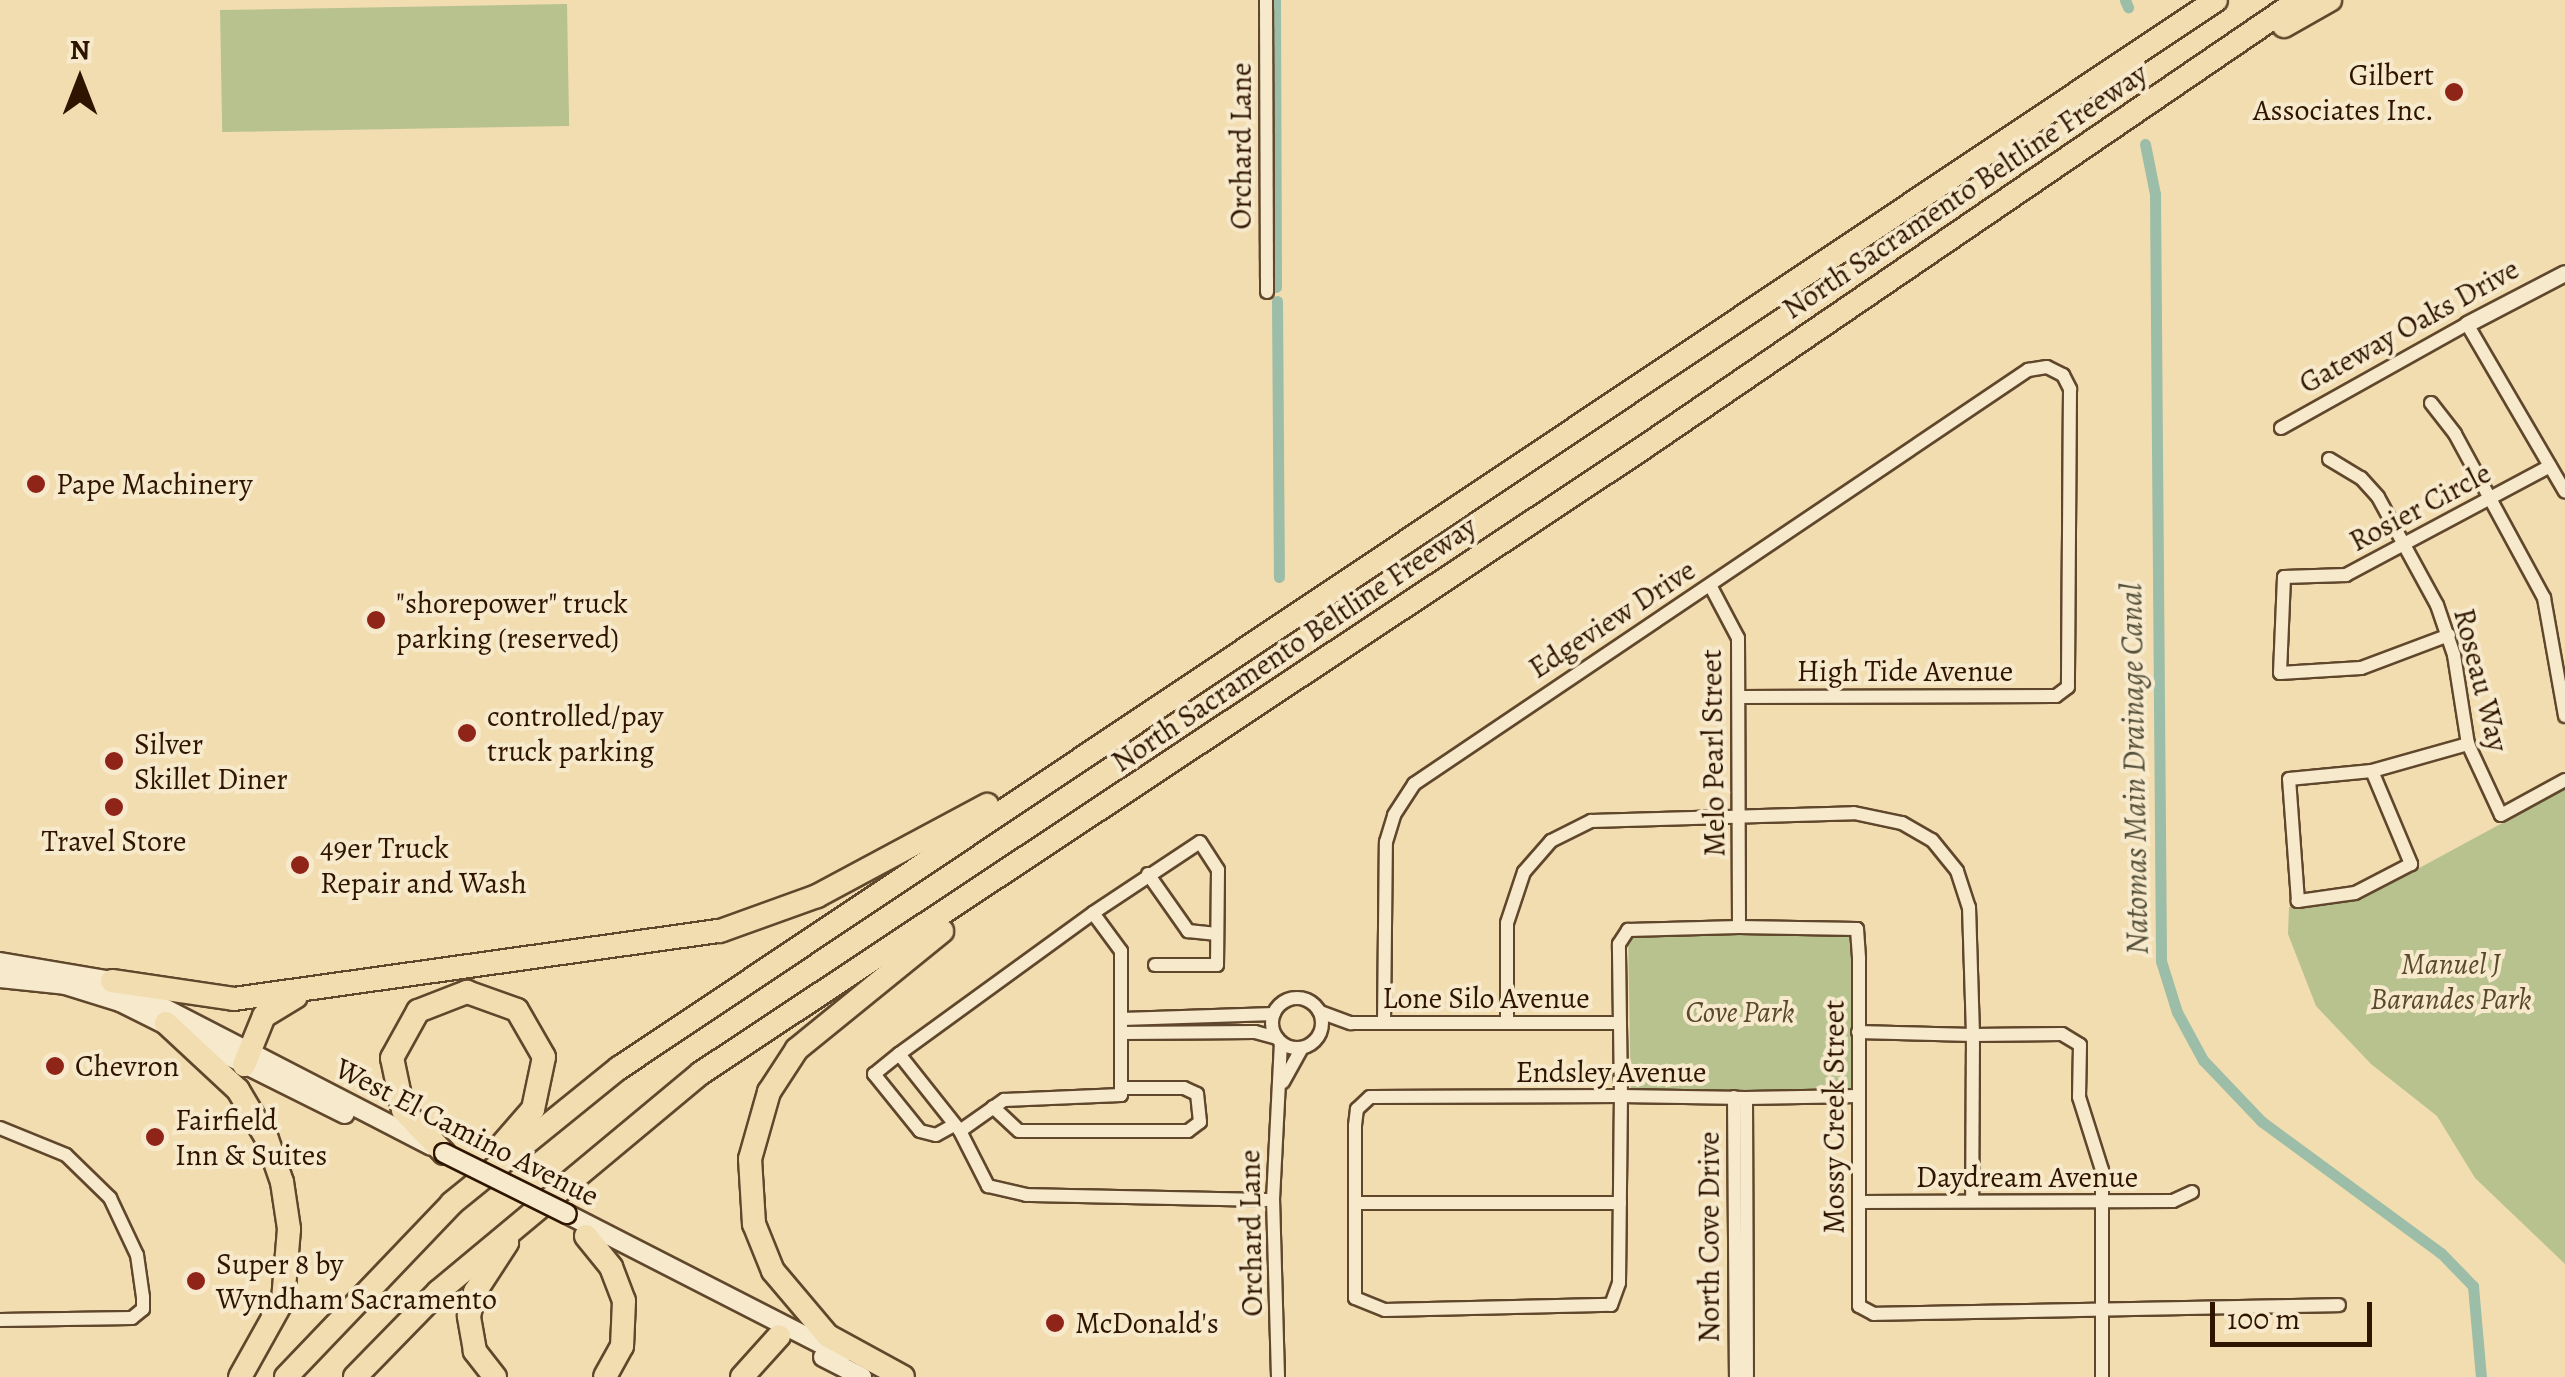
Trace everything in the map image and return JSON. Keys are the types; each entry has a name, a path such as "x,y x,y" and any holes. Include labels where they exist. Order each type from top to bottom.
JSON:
{"highway":[{"name":"North Sacramento Beltline Freeway","path":"286,1377 452,1203 619,1068 2216,0"},
{"name":"North Sacramento Beltline Freeway","path":"355,1377 524,1217 700,1073 1102,808 2299,0"},
{"path":"2150,101 2330,0"},
{"path":"112,981 234,999 750,923 818,896 1109,740"},
{"path":"902,1377 828,1336 765,1258 749,1175 762,1108 781,1070 813,1032 1102,808"},
{"path":"246,1058 264,1016 284,1002 368,982"},
{"path":"442,1157 403,1110 392,1058 418,1011 468,992 494,997 535,1031 543,1084 533,1109 452,1203"},
{"path":"166,1023 238,1090 267,1138 282,1182 289,1229 283,1300 240,1377"},
{"path":"495,1377 471,1338 472,1302 524,1217"},
{"path":"586,1236 611,1267 624,1301 622,1346 604,1377"},
{"path":"742,1377 781,1331"}],"main road":[{"name":"West El Camino Avenue","path":"0,962 112,981 246,1058 564,1218 862,1377"},
{"name":"West El Camino Avenue","path":"0,978 65,985 246,1058"},
{"name":"West El Camino Avenue","path":"564,1218 586,1236 781,1331 902,1377"}],"street":[{"name":"Orchard Lane","path":"1266,0 1267,292"},
{"name":"Gateway Oaks Drive","path":"2282,428 2565,272"},
{"path":"2467,324 2565,492"},
{"name":"Edgeview Drive","path":"1384,1023 1386,842 1403,798 1451,756 2028,370 2047,367 2063,375 2070,389 2068,687"},
{"path":"2431,403 2490,498 2550,615 2565,716"},
{"name":"Roseau Way","path":"2328,459 2367,484 2405,545 2449,636 2468,744 2501,815 2565,780"},
{"name":"Rosier Circle","path":"2449,636 2361,668 2280,674 2284,576 2346,575 2550,466"},
{"name":"Melo Pearl Street","path":"1710,585 1738,638 1740,927"},
{"name":"High Tide Avenue","path":"1739,696 2056,696 2068,687"},
{"path":"2372,771 2411,864 2355,894 2298,901 2288,780 2372,771 2468,744"},
{"path":"1506,1023 1507,923 1524,872 1551,840 1591,821 1854,813 1902,823 1932,840 1957,871 1970,907 1972,1201"},
{"path":"1093,913 1121,951 1122,1088 1117,1099 1004,1100 957,1128 936,1134 920,1132 874,1074 1093,913 1200,842 1218,870 1217,965 1155,965"},
{"path":"1148,874 1188,931 1217,934"},
{"path":"1620,1203 1355,1203 1355,1298 1367,1308 1611,1305 1620,1283 1621,1096 1620,944 1628,930 1740,927"},
{"name":"Mossy Creek Street","path":"1740,927 1857,929 1859,1306 1874,1314 2102,1309"},
{"path":"1300,998 1320,1012 1320,1036 1301,1049 1255,1032 1122,1026 1274,1014 1284,1002 1300,998"},
{"name":"Lone Silo Avenue","path":"1320,1012 1351,1023 1620,1023"},
{"path":"1274,1014 1279,1041"},
{"name":"Lone Silo Avenue","path":"1320,1036 1351,1023"},
{"path":"1858,1032 2074,1038 2080,1045 2079,1097 2102,1170 2102,1377"},
{"name":"Orchard Lane","path":"1278,1377 1273,1200 1279,1041"},
{"name":"Orchard Lane","path":"1280,1089 1301,1049"},
{"path":"900,1054 957,1128 988,1186 1026,1195 1273,1200"},
{"path":"993,1107 1019,1131 1188,1132 1200,1122 1197,1094 1184,1088 1122,1088"},
{"name":"Endsley Avenue","path":"1355,1203 1355,1126 1363,1100 1859,1096"},
{"name":"North Cove Drive","path":"1736,1377 1740,1097"},
{"name":"North Cove Drive","path":"1740,1097 1747,1377"},
{"path":"0,1128 66,1156 110,1198 138,1255 143,1297 143,1309 132,1318 0,1320"},
{"name":"Daydream Avenue","path":"1859,1202 2173,1202 2192,1192"},
{"path":"2102,1309 2339,1305"}],"green space":[{"path":"567,4 569,126 222,132 220,10"},
{"name":"Manuel J Barandes Park","path":"2565,789 2565,1264 2475,1178 2437,1116 2371,1064 2316,1006 2288,934 2289,907 2362,899"},
{"name":"Cove Park","path":"1857,929 1860,1096 1631,1100 1628,933"}],"waterway":[{"path":"1275,0 1276,287"},
{"name":"Natomas Main Drainage Canal","path":"2125,0 2128,7"},
{"name":"Natomas Main Drainage Canal","path":"2145,144 2155,194 2161,961 2177,1012 2203,1060 2261,1121 2441,1253 2473,1286 2481,1377"},
{"path":"1277,301 1279,577"}],"place":[{"name":"Gilbert Associates Inc.","path":"2454,92"},
{"name":"Pape Machinery","path":"36,484"},
{"name":"\"shorepower\" truck parking (reserved)","path":"376,620"},
{"name":"controlled/pay truck parking","path":"467,733"},
{"name":"Silver Skillet Diner","path":"114,761"},
{"name":"Travel Store","path":"114,807"},
{"name":"49er Truck Repair and Wash","path":"300,865"},
{"name":"Chevron","path":"55,1066"},
{"name":"Fairfield Inn & Suites","path":"155,1137"},
{"name":"Super 8 by Wyndham Sacramento","path":"196,1281"},
{"name":"McDonald's","path":"1055,1323"}]}
